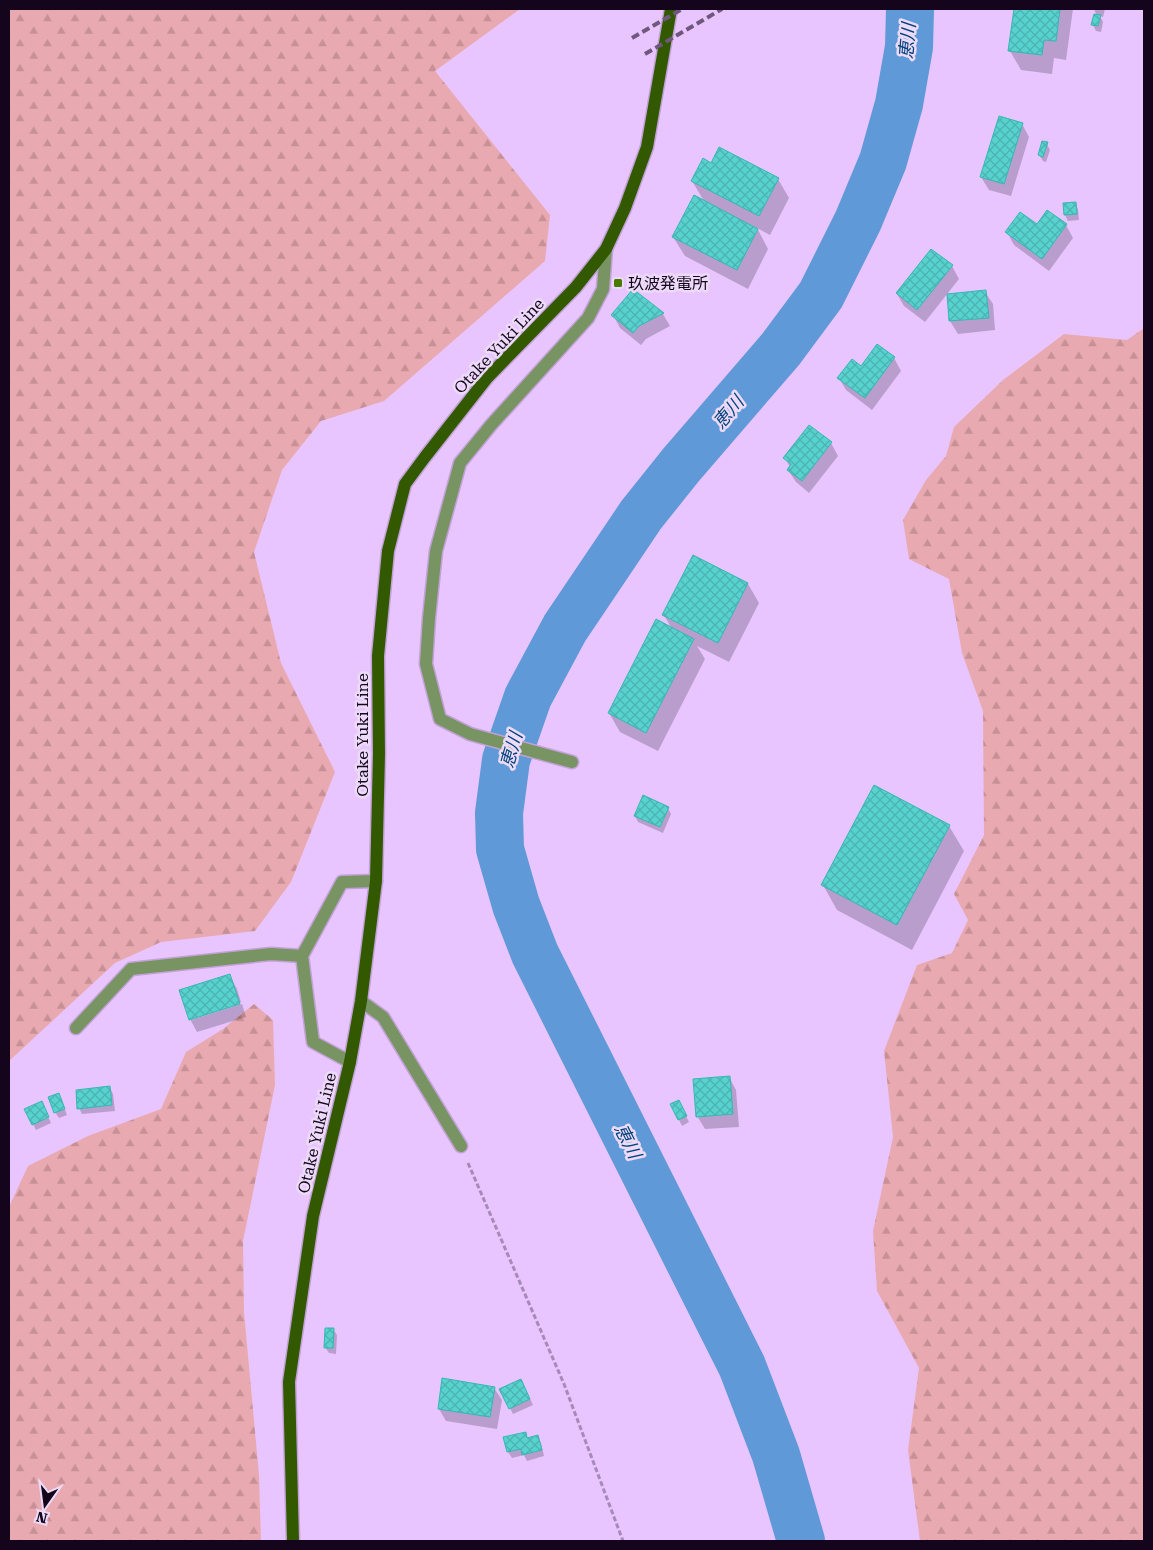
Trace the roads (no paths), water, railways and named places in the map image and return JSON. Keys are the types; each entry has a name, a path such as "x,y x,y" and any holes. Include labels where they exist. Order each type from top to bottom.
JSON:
{"main road":[{"name":"Otake Yuki Line","path":"293,1541 289,1382 313,1216 350,1062 361,1001 376,881 379,754 378,656 388,551 405,484 488,378 576,287 606,249 625,208 647,147 671,9"}],"street":[{"path":"572,762 470,734 440,719 426,664 436,551 460,463 588,318 603,289 606,249"},
{"path":"350,1062 312,1042 302,956 342,882 376,881"},
{"path":"76,1028 131,969 271,954 302,956"},
{"path":"361,1001 383,1018 461,1146"}],"waterway":[{"name":"恵川","path":"801,1541 776,1455 742,1366 535,954 516,905 500,849 499,813 506,760 528,697 565,628 641,515 681,465 781,349 821,295 858,221 883,161 899,104 909,47 910,9"}],"railway":[{"path":"632,38 682,9"},
{"path":"645,54 722,9"}],"place":[{"name":"玖波発電所","path":"618,283"}]}
